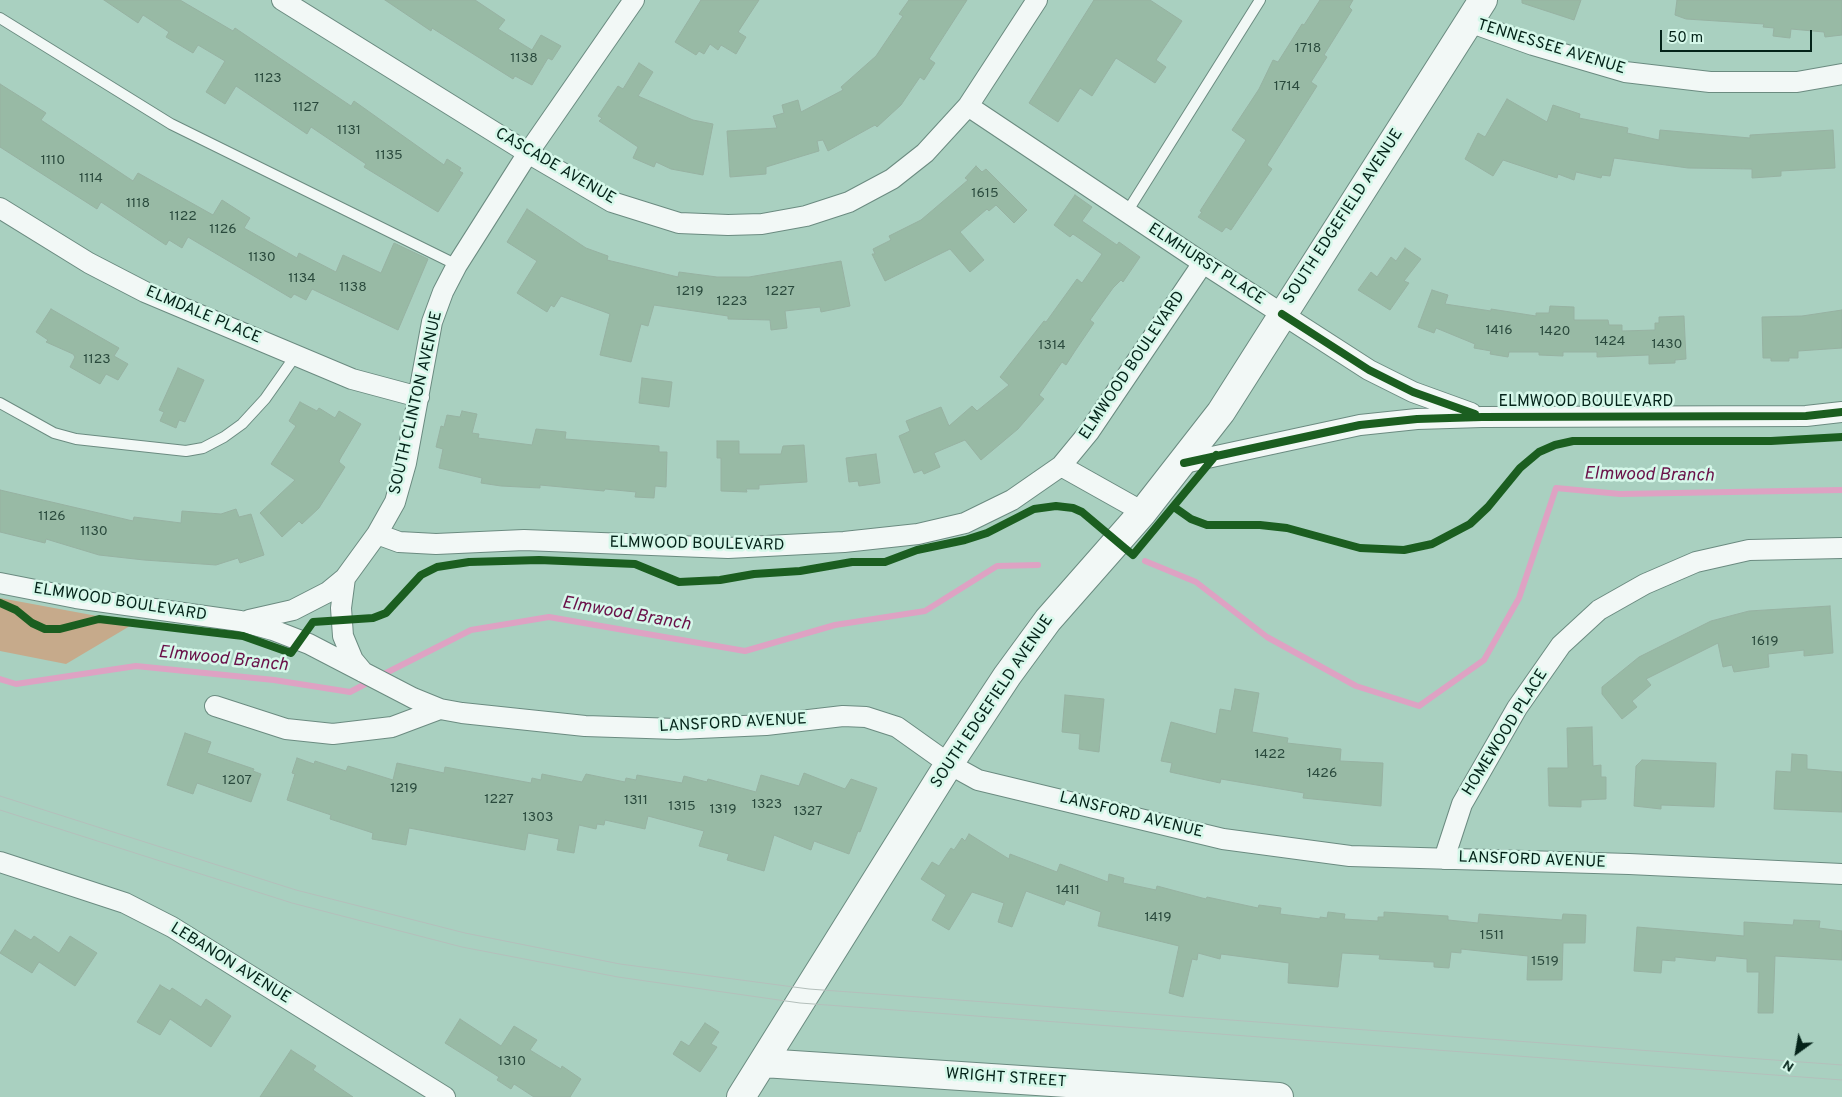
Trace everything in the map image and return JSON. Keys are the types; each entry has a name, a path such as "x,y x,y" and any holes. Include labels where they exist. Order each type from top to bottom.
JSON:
{"street":[{"name":"CASCADE AVENUE","path":"282,0 528,153 612,202 679,223 728,226 762,224 806,216 849,202 892,179 925,153 968,106 1037,0"},
{"name":"SOUTH CLINTON AVENUE","path":"345,578 377,534 395,502 406,463 432,322 443,292 457,265 528,153 634,0"},
{"name":"TENNESSEE AVENUE","path":"1476,11 1533,45 1625,72 1710,82 1797,82 1842,74"},
{"name":"SOUTH EDGEFIELD AVENUE","path":"741,1097 948,764 1048,620 1184,463 1222,412 1282,314 1476,11"},
{"name":"ELMHURST PLACE","path":"968,106 1203,263 1369,370 1413,392 1482,417"},
{"name":"ELMDALE PLACE","path":"0,208 116,278 352,379 419,397"},
{"name":"ELMWOOD BOULEVARD","path":"377,534 399,542 436,544 524,540 728,548 844,542 918,534 965,523 1012,500 1061,466 1089,432 1203,263"},
{"name":"ELMWOOD BOULEVARD","path":"1184,463 1360,425 1417,419 1806,416 1842,412"},
{"path":"1061,466 1143,512"},
{"name":"HOMEWOOD PLACE","path":"1444,859 1462,804 1517,708 1562,645 1599,610 1645,584 1696,562 1749,550 1842,548"},
{"name":"ELMWOOD BOULEVARD","path":"240,621 258,619 293,610 328,592 345,578"},
{"path":"345,578 341,608 343,636 353,660 364,674"},
{"name":"ELMWOOD BOULEVARD","path":"0,583 76,598 240,621 300,640 364,674"},
{"name":"LANSFORD AVENUE","path":"364,674 440,709 585,726 677,728 766,726 843,716 866,717 897,728 948,764 978,780 1223,839 1350,856 1842,874"},
{"path":"215,706 286,729 333,734 392,727 440,709"},
{"name":"LEBANON AVENUE","path":"0,862 125,903 172,927 445,1097"},
{"name":"WRIGHT STREET","path":"763,1063 1279,1097"}],"lane":[{"path":"1127,212 1260,0"},
{"path":"0,18 171,124 457,265"},
{"path":"0,402 54,434 76,439 186,452 202,448 224,437 242,424 265,399 296,356"}],"shaded area":[{"path":"0,598 135,623 66,664 0,651"}],"building":[{"path":"104,0 180,0 233,31 235,28 351,106 354,101 444,165 447,159 461,168 459,171 463,173 438,212 364,167 366,164 311,127 307,134 236,86 225,104 206,92 225,61 198,45 193,53 166,37 169,32 143,15 138,23"},
{"path":"385,0 475,0 505,20 498,29 532,50 541,35 561,46 552,60 548,58 532,85 515,76 513,79 432,28 431,31"},
{"path":"701,0 759,0 738,32 746,37 736,54 721,45 718,50 710,44 704,54 699,51 696,55 675,42"},
{"path":"909,0 967,0 929,59 935,63 924,80 920,77 901,105 877,127 875,125 828,151 823,140 817,141 819,151 766,167 766,174 730,177 727,131 777,128 773,116 784,113 782,105 798,100 801,112 843,90 841,87 876,56 903,16 899,14"},
{"path":"1094,0 1150,0 1182,21 1156,60 1166,67 1155,83 1116,58 1092,96 1080,88 1058,122 1029,103"},
{"path":"1320,0 1353,0 1349,7 1352,10 1324,55 1327,57 1311,82 1317,86 1267,165 1272,169 1231,230 1226,227 1222,232 1198,217 1246,140 1232,130 1259,89 1273,60 1278,62"},
{"path":"1522,0 1581,0 1574,20 1522,3"},
{"path":"1677,0 1842,0 1842,35 1825,37 1824,32 1791,29 1790,38 1773,36 1774,28 1763,27 1764,24 1686,19 1675,15"},
{"path":"639,63 653,72 638,96 693,120 713,124 703,175 671,169 656,162 654,167 633,158 638,147 599,121 602,118 598,116 618,86 623,89"},
{"path":"0,84 46,113 41,120 133,181 138,173 213,215 222,200 250,218 244,228 297,258 299,253 336,272 343,255 381,273 394,243 428,259 398,330 312,289 306,300 294,294 291,298 188,237 182,248 169,240 166,245 101,202 97,209 0,147"},
{"path":"1507,99 1547,122 1553,105 1580,114 1579,118 1628,128 1627,133 1659,140 1660,130 1750,138 1750,135 1833,130 1835,168 1781,171 1781,176 1752,178 1752,169 1688,168 1614,158 1610,176 1602,175 1601,178 1576,172 1574,180 1558,174 1557,178 1503,160 1493,176 1465,159 1478,133 1485,137"},
{"path":"976,166 982,172 986,169 1027,210 1014,223 996,205 989,211 987,209 960,232 984,260 970,272 950,249 885,281 872,254 875,254 873,249 891,240 889,236 921,220 968,180 965,178"},
{"path":"1075,195 1092,207 1082,221 1117,245 1119,242 1140,257 1123,282 1121,280 1113,288 1090,320 1094,323 1066,365 1062,362 1039,395 1044,399 1018,429 981,460 965,440 934,453 940,467 924,474 922,470 914,473 899,436 910,431 906,421 941,407 949,426 972,406 977,411 1009,385 1000,377 1044,321 1046,322 1077,279 1082,283 1102,254 1073,234 1070,237 1054,225"},
{"path":"527,209 586,248 608,256 607,260 678,277 679,272 717,277 749,277 841,261 850,306 821,312 820,307 785,311 787,328 771,330 770,320 728,319 728,316 654,305 648,326 641,324 631,362 600,355 610,314 561,296 554,307 551,305 547,312 517,293 537,261 507,242"},
{"path":"1405,248 1421,259 1404,281 1409,283 1390,310 1358,290 1371,272 1377,277 1391,257 1396,261"},
{"path":"1432,290 1448,295 1445,304 1491,311 1491,309 1536,316 1536,313 1549,313 1550,306 1574,307 1574,320 1608,320 1609,325 1622,325 1622,331 1655,330 1655,323 1659,323 1659,317 1684,316 1686,359 1675,360 1675,363 1649,364 1649,355 1597,357 1597,352 1563,352 1563,356 1539,355 1539,352 1509,352 1508,357 1490,354 1491,351 1474,348 1475,344 1436,328 1434,333 1418,327"},
{"path":"51,309 119,348 114,356 128,364 118,380 106,374 100,384 70,367 75,357 73,354 46,342 48,340 36,332"},
{"path":"1842,310 1842,348 1798,351 1798,358 1789,358 1789,361 1771,361 1771,358 1763,358 1762,317 1802,316"},
{"path":"178,368 204,380 185,422 179,420 176,428 160,421 164,412 159,410"},
{"path":"642,378 672,382 669,407 639,403"},
{"path":"300,402 317,411 319,408 335,418 339,411 361,424 340,459 339,462 345,467 319,508 302,524 299,521 282,537 260,513 295,480 271,464 296,426 289,421"},
{"path":"462,411 477,414 472,433 479,434 478,438 532,445 536,429 566,432 565,439 659,446 659,452 667,452 666,487 655,486 654,498 635,497 636,492 605,489 604,491 540,485 540,488 501,486 481,483 482,478 439,468 443,449 436,447 441,426 444,427 447,415 460,417"},
{"path":"717,441 739,441 739,454 781,454 783,446 804,445 807,482 759,485 759,489 746,489 747,492 721,491 721,458 717,458"},
{"path":"876,454 880,483 859,486 858,481 849,482 846,458"},
{"path":"0,490 133,521 134,517 181,523 182,511 221,514 236,509 239,517 251,514 264,555 240,563 238,558 216,565 144,560 99,555 46,539 45,543 0,532"},
{"path":"1830,606 1833,653 1804,656 1804,650 1768,654 1769,667 1734,672 1732,665 1723,667 1718,643 1646,679 1651,685 1632,701 1637,707 1622,719 1602,694 1602,687 1639,657 1711,621 1749,611"},
{"path":"1235,689 1259,693 1252,732 1288,738 1287,743 1341,749 1340,761 1383,763 1381,806 1303,798 1304,793 1221,779 1220,783 1170,772 1172,763 1161,761 1171,722 1216,734 1220,709 1231,711"},
{"path":"1065,695 1104,699 1099,752 1079,749 1080,734 1062,732"},
{"path":"1592,727 1593,766 1601,765 1601,777 1606,777 1606,799 1581,800 1581,807 1549,806 1548,768 1568,768 1567,728"},
{"path":"185,733 211,742 207,753 254,769 253,771 261,774 251,802 197,783 193,794 167,785"},
{"path":"1792,754 1807,755 1807,769 1842,772 1842,812 1774,809 1776,771 1791,772"},
{"path":"297,758 314,764 315,761 346,771 348,766 393,780 397,763 444,773 445,767 531,783 532,778 541,780 542,774 582,782 586,774 625,782 626,778 636,780 637,775 682,783 684,776 707,782 708,779 756,792 761,775 799,786 804,773 845,789 851,779 877,788 860,832 858,831 849,854 814,841 811,850 774,835 764,871 727,860 729,854 699,846 704,831 648,816 645,829 605,820 604,825 597,824 596,829 579,825 574,853 557,850 559,839 528,833 525,850 409,828 406,845 372,839 373,833 330,819 331,815 287,800 295,774 292,773"},
{"path":"1642,760 1716,763 1714,807 1661,805 1661,809 1634,806 1636,766"},
{"path":"969,834 1009,859 1010,854 1057,872 1060,864 1108,882 1109,874 1124,878 1123,883 1156,890 1157,886 1206,899 1207,897 1258,908 1259,905 1281,908 1280,914 1320,919 1320,917 1327,918 1328,912 1345,914 1344,919 1378,921 1378,917 1384,917 1384,912 1448,916 1448,920 1478,923 1479,914 1562,920 1563,914 1586,915 1585,943 1563,943 1562,980 1527,980 1528,956 1461,949 1461,953 1451,952 1449,968 1434,967 1434,962 1379,959 1380,955 1342,953 1338,987 1288,983 1289,963 1221,954 1220,959 1198,953 1197,960 1192,959 1183,997 1169,993 1179,946 1098,926 1101,912 1066,900 1064,905 1026,891 1012,927 998,922 1004,903 972,892 949,930 932,920 946,895 921,879 932,862 939,866 951,848 954,850 962,838 965,841"},
{"path":"1794,920 1820,921 1819,928 1842,931 1842,960 1775,956 1773,1013 1758,1013 1759,972 1747,972 1747,959 1716,956 1715,961 1675,957 1675,961 1662,960 1661,973 1634,971 1637,927 1744,936 1744,922 1793,925"},
{"path":"15,930 31,940 34,936 59,953 70,936 97,953 75,986 39,962 32,973 0,953"},
{"path":"160,985 170,991 172,988 201,1007 206,999 231,1016 211,1047 170,1019 160,1035 137,1022"},
{"path":"460,1019 501,1046 514,1026 537,1040 530,1050 561,1069 562,1066 581,1079 570,1097 534,1097 514,1084 511,1089 497,1080 499,1077 445,1043"},
{"path":"705,1023 719,1032 711,1044 717,1047 700,1072 673,1054 681,1041 689,1046"},
{"path":"291,1050 316,1066 313,1070 353,1097 260,1097"}],"waterway":[{"name":"Elmwood Branch","path":"1145,561 1196,582 1267,637 1356,686 1419,706 1484,660 1519,598 1556,488 1620,494 1842,490"},
{"name":"Elmwood Branch","path":"380,676 471,630 549,617 745,651 835,625 925,611 997,566 1038,565"},
{"name":"Elmwood Branch","path":"0,679 16,684 136,666 274,680 350,692 371,681"}],"tram line":[{"path":"0,796 296,890 465,933 620,964 809,989 1842,1065"},
{"path":"0,810 292,903 462,947 618,977 800,1003 1842,1080"}],"cycle path":[{"path":"1282,314 1369,370 1413,392 1475,414"},
{"path":"1184,463 1360,425 1417,419 1806,416 1842,412"},
{"path":"1174,507 1191,519 1207,525 1260,525 1287,528 1360,548 1404,550 1432,544 1470,524 1488,507 1520,468 1539,452 1555,445 1573,441 1771,441 1842,437"},
{"path":"0,603 16,610 32,623 45,629 60,629 99,619 243,636 291,653 313,622 373,618 386,613 421,575 437,567 469,562 539,560 635,564 679,582 720,580 754,574 800,571 852,562 885,562 917,550 965,540 987,533 1034,509 1056,506 1073,508 1082,512 1133,555 1216,455"}]}
